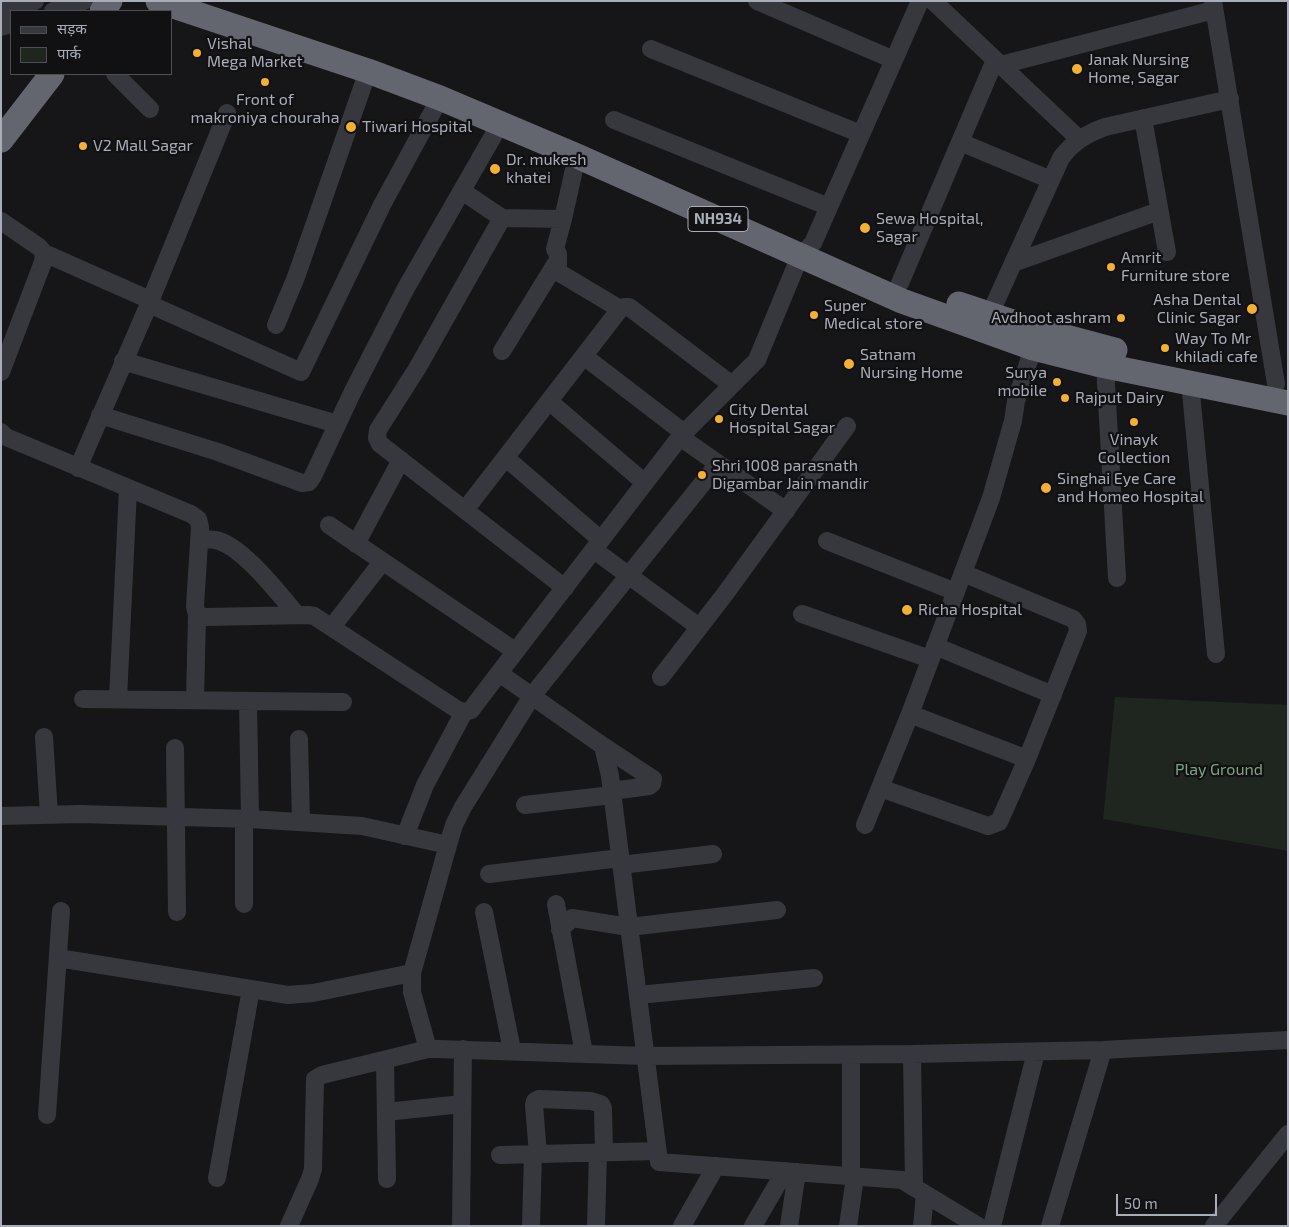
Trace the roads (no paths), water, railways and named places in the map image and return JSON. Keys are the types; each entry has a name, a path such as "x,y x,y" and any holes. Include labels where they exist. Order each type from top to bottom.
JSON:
{"highway":[{"name":"NH934","path":"158,1 368,71 440,98 576,156 806,249 900,283 1026,326 1095,345 1284,391"},
{"name":"NH934","path":"192,1 321,42 495,108 806,249 902,301 1033,348 1190,382 1284,391"},
{"path":"1,140 51,75"}],"street":[{"path":"1,10 35,1"},
{"path":"56,10 84,1"},
{"path":"757,1 894,60"},
{"path":"197,615 205,617 314,616 458,710 464,712 471,710 682,435 757,360 806,249 829,207 920,1"},
{"path":"933,1 1079,139"},
{"path":"998,62 1214,6 1284,391"},
{"path":"651,49 862,134"},
{"path":"900,283 960,142 998,62"},
{"path":"276,324 296,277 368,71"},
{"path":"115,75 150,109"},
{"path":"1,221 39,247 44,253 301,372 382,205 440,98"},
{"path":"990,314 1061,158 1069,147 1090,132 1105,127 1230,99"},
{"path":"78,468 227,113"},
{"path":"1143,118 1167,252"},
{"path":"614,120 829,207"},
{"path":"100,416 218,452 302,483 309,482 406,288 500,124"},
{"path":"960,142 1051,180"},
{"path":"576,156 555,248 558,254 558,272 620,309"},
{"path":"462,191 502,218 563,219"},
{"path":"1013,263 1159,210"},
{"path":"502,218 418,367 378,430 377,438 380,444 564,588"},
{"path":"1,372 43,262 44,253"},
{"path":"502,351 558,260"},
{"path":"465,510 585,357 620,309 624,307 629,307 732,385"},
{"path":"865,825 910,714 991,498 1013,421 1014,406 1033,348"},
{"path":"585,357 718,464 786,512"},
{"path":"123,361 337,424"},
{"path":"1105,365 1117,578"},
{"path":"1190,382 1216,654"},
{"path":"550,402 645,483"},
{"path":"661,677 786,512 847,426"},
{"path":"1,432 6,437 192,514 198,519 200,527 195,606 197,615 195,700"},
{"path":"506,458 629,575 699,627"},
{"path":"356,544 401,460"},
{"path":"428,1049 412,992 412,973 454,825 463,807 532,696 718,464"},
{"path":"118,699 128,489"},
{"path":"329,526 515,651"},
{"path":"199,540 215,540 227,545 257,568 297,615"},
{"path":"827,541 956,592"},
{"path":"332,627 382,562"},
{"path":"880,788 988,826 999,822 1028,759 1078,631 1078,624 1074,619 962,573"},
{"path":"802,614 933,653 1053,695"},
{"path":"499,673 603,746 653,778 654,782 649,786 612,793 526,805"},
{"path":"83,699 343,702"},
{"path":"244,904 248,701"},
{"path":"405,836 425,785 464,712"},
{"path":"910,714 1028,759"},
{"path":"44,738 49,815"},
{"path":"299,740 301,822"},
{"path":"603,746 612,793 659,1162 902,1180 978,1226"},
{"path":"175,748 177,912"},
{"path":"1,816 176,816 362,826 448,846"},
{"path":"489,874 713,854"},
{"path":"556,904 584,1054"},
{"path":"560,930 572,918 629,927 777,910"},
{"path":"46,1115 61,911"},
{"path":"484,912 512,1050"},
{"path":"58,958 281,995 313,993 412,973"},
{"path":"638,995 814,978"},
{"path":"217,1178 250,989"},
{"path":"289,1226 313,1169 315,1079 322,1074 428,1049 512,1050 646,1056 851,1055 1102,1050 1288,1040"},
{"path":"461,1226 463,1049"},
{"path":"1050,1226 1102,1050"},
{"path":"992,1226 1036,1052"},
{"path":"912,1054 922,1226"},
{"path":"848,1226 853,1177 851,1055"},
{"path":"385,1060 387,1179"},
{"path":"532,1226 535,1154 534,1105 535,1101 539,1099 591,1101 601,1104 603,1108 596,1226"},
{"path":"386,1112 462,1104"},
{"path":"1214,1226 1288,1134"},
{"path":"500,1155 658,1151"},
{"path":"682,1226 716,1166"},
{"path":"753,1226 791,1172"},
{"path":"789,1226 791,1172"}],"place":[{"name":"Vishal Mega Market","path":"197,53"},
{"name":"Janak Nursing Home, Sagar","path":"1077,69"},
{"name":"Front of makroniya chouraha","path":"265,82"},
{"name":"Tiwari Hospital","path":"351,127"},
{"name":"V2 Mall Sagar","path":"83,146"},
{"name":"Dr. mukesh khatei","path":"495,169"},
{"name":"Sewa Hospital, Sagar","path":"865,228"},
{"name":"Amrit Furniture store","path":"1111,267"},
{"name":"Asha Dental Clinic Sagar","path":"1252,309"},
{"name":"Super Medical store","path":"814,315"},
{"name":"Avdhoot ashram","path":"1121,318"},
{"name":"Way To Mr khiladi cafe","path":"1165,348"},
{"name":"Satnam Nursing Home","path":"849,364"},
{"name":"Surya mobile","path":"1057,382"},
{"name":"Rajput Dairy","path":"1065,398"},
{"name":"City Dental Hospital Sagar","path":"719,419"},
{"name":"Vinayk Collection","path":"1134,422"},
{"name":"Shri 1008 parasnath Digambar Jain mandir","path":"702,475"},
{"name":"Singhai Eye Care and Homeo Hospital","path":"1046,488"},
{"name":"Richa Hospital","path":"907,610"}],"park label":[{"name":"Play Ground","path":"1219,770"}]}
